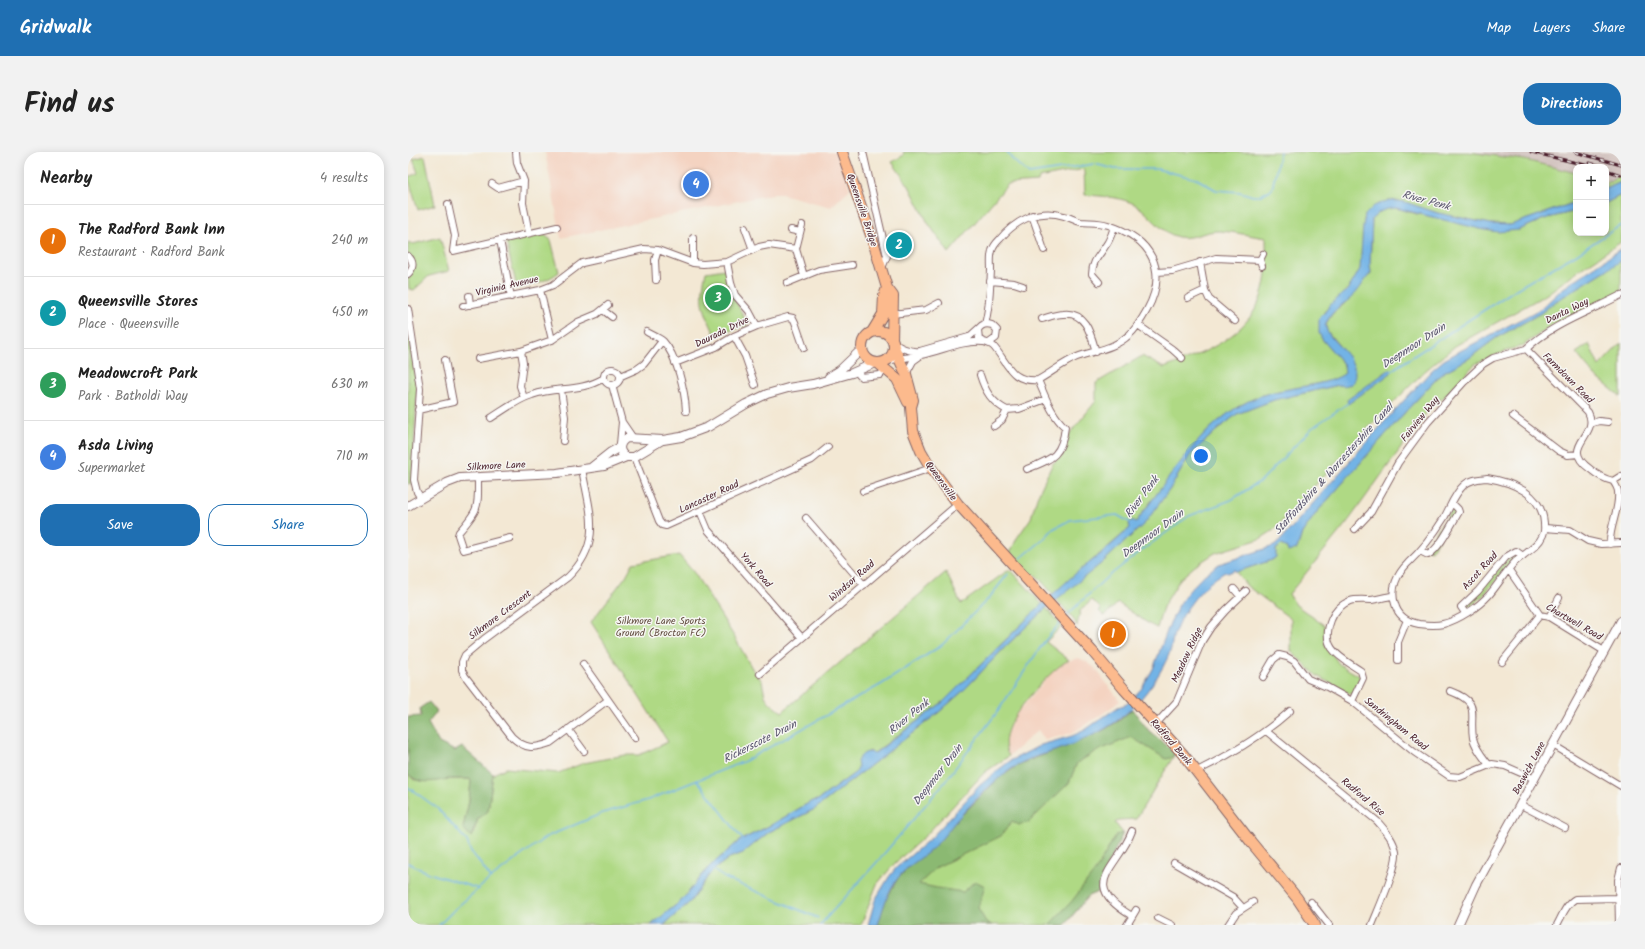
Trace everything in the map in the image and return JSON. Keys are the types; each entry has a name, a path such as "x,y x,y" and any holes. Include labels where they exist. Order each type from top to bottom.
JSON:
{"highway":[{"name":"Queensville Bridge","path":"842,152 882,268 887,288 893,296 893,343"},
{"path":"887,288 884,296 883,314 872,332 865,338 862,349 866,358 881,364 898,379 911,407"},
{"path":"872,332 883,332 893,343 893,354 881,364"},
{"name":"Queensville","path":"893,343 906,374 913,400 911,407 913,431 921,451 931,468 958,504 1016,569"},
{"name":"Radford Bank","path":"1016,569 1101,661 1197,771 1251,842 1297,898 1315,925"}],"street":[{"path":"516,152 517,164 524,181 523,203 529,233"},
{"path":"863,152 887,256 882,268"},
{"path":"495,189 524,181"},
{"path":"448,204 455,236 453,251 557,227"},
{"path":"979,328 978,336 989,344 1008,369 1024,380 1038,380 1076,358 1111,348 1121,342 1138,325 1152,300 1156,287 1157,272 1154,260 1139,242 1129,234 1114,227 1095,222 1081,222 1064,215 1048,213 1032,215 1016,224 999,239 992,252 987,316 989,324 997,330 996,338 989,344"},
{"path":"1032,215 1044,250"},
{"path":"1099,282 1092,274 1092,266 1099,254 1107,245 1114,227"},
{"path":"745,228 753,250"},
{"path":"791,230 801,229 796,249 804,276"},
{"path":"500,240 512,297"},
{"path":"693,264 693,240 702,241"},
{"name":"Virginia Avenue","path":"463,306 540,290 553,284 582,263 644,249 658,250 693,264 718,264 727,262 760,247 769,245 796,249"},
{"path":"656,280 655,260 658,250"},
{"path":"408,256 411,258 413,264 412,269 408,274"},
{"path":"1157,272 1172,271 1216,258 1262,260"},
{"path":"727,262 735,295 749,311 757,326"},
{"path":"1200,262 1205,290 1209,299 1236,321"},
{"path":"790,280 819,270 852,265"},
{"path":"990,281 1014,283 1023,286"},
{"path":"540,290 552,340"},
{"path":"1188,298 1205,290"},
{"name":"Danta Way","path":"1526,349 1538,338 1556,326 1621,295"},
{"name":"Virginia Avenue","path":"469,296 470,304"},
{"path":"892,314 926,310 939,302"},
{"path":"478,359 521,351 552,340 578,322 603,310 608,305"},
{"path":"408,309 418,365 420,389 414,480 417,492 421,498"},
{"path":"603,310 612,317"},
{"path":"1042,319 1064,313 1073,314 1083,320 1090,328 1096,352"},
{"name":"Daurada Drive","path":"675,363 716,347 734,336 757,326 788,317 793,318 799,329 804,348"},
{"path":"893,343 913,352 920,351 969,337 979,328 989,324"},
{"path":"1138,325 1172,349 1182,358"},
{"path":"655,336 658,329"},
{"path":"647,332 662,341 667,347 675,363 681,381 686,412"},
{"path":"734,336 745,356 755,385"},
{"path":"621,376 644,364 662,341"},
{"path":"860,370 859,375 861,377 880,375 883,372 881,364 898,358 920,356 972,341 989,344"},
{"name":"Silkmore Lane","path":"823,381 840,370 862,349"},
{"name":"Farmdown Road","path":"1526,349 1588,412 1592,423"},
{"name":"Fairview Way","path":"1355,529 1370,512 1398,462 1428,422 1473,372 1493,358 1526,349"},
{"path":"521,351 523,363 520,386 524,398"},
{"path":"906,374 913,362 920,356"},
{"path":"418,410 453,402 445,360"},
{"name":"Silkmore Lane","path":"592,467 620,446 627,438 663,440 681,437 708,427 746,404 767,394 823,381 881,364"},
{"path":"491,418 524,398 550,391 589,386 604,378 606,371 611,368 619,371 621,376 620,382 612,385 608,384 604,378"},
{"path":"980,375 984,388 998,406 1008,410 1019,409 1046,399"},
{"path":"1027,469 1048,460 1059,451 1063,442 1065,427 1061,424 1046,399 1038,380"},
{"path":"612,385 622,422 620,446 621,453 633,456 640,446 622,422"},
{"path":"561,390 565,417 563,441"},
{"path":"994,426 1002,420 1008,410"},
{"path":"1513,416 1559,451 1568,455 1578,454"},
{"path":"1608,422 1599,421 1592,423 1578,448 1578,454 1581,462 1600,477 1613,481 1618,491 1616,511 1610,534 1610,544"},
{"name":"Silkmore Lane","path":"408,506 447,483 460,478 557,473 604,466 633,456 663,440"},
{"name":"Lancaster Road","path":"633,456 659,521 662,525 670,526 812,460 828,446"},
{"path":"863,491 931,468"},
{"name":"Silkmore Crescent","path":"582,469 591,526 590,544 584,558 578,568 568,577 484,639 465,655 462,662 462,670 512,737 520,744 528,747 550,743 608,700"},
{"path":"1613,481 1621,476"},
{"path":"478,477 478,503 476,510 458,535 463,550 510,538"},
{"path":"1398,660 1398,642 1407,620 1396,607 1392,596 1393,588 1403,568 1420,551 1443,519 1459,491 1465,484 1475,479 1487,478 1499,480 1525,491 1535,499 1541,508 1545,528 1570,530 1588,541 1601,544 1621,543"},
{"path":"1420,551 1428,555 1444,536 1459,512 1458,508 1452,503"},
{"name":"Windsor Road","path":"760,674 958,504"},
{"name":"York Road","path":"700,511 708,530 802,638"},
{"path":"806,518 864,584"},
{"name":"Ascot Road","path":"1407,620 1431,626 1443,624 1465,613 1488,596 1516,562 1535,546 1544,535 1545,528"},
{"name":"Ascot Road","path":"1465,613 1461,608 1478,592 1506,556 1516,551 1523,556"},
{"name":"Chartwell Road","path":"1509,570 1540,615 1549,617 1604,651"},
{"path":"1234,589 1240,596"},
{"name":"Meadow Ridge","path":"1156,724 1176,701 1202,641 1211,627 1246,591"},
{"path":"1352,701 1363,678 1361,672 1342,659 1333,650 1328,641 1327,632 1329,623 1336,611 1350,601 1392,596"},
{"path":"1549,617 1559,598"},
{"path":"1502,662 1540,615"},
{"name":"Baswich Lane","path":"1458,925 1476,884 1521,805 1621,621"},
{"name":"Sandringham Road","path":"1263,677 1273,660 1279,655 1287,657 1294,661 1308,679 1327,687 1352,701 1414,752 1448,776 1460,777 1489,764"},
{"path":"583,664 635,738"},
{"path":"1450,691 1463,696 1473,709 1474,738 1480,752 1489,764 1505,766 1535,779"},
{"path":"1197,771 1223,758 1266,731 1290,711"},
{"path":"568,729 584,751"},
{"name":"Radford Rise","path":"1266,731 1377,820 1390,836 1396,852 1395,864 1372,925"},
{"path":"1553,744 1621,786"},
{"path":"1521,805 1564,828"},
{"path":"1131,835 1117,856 1106,877 1104,891 1109,900 1132,916"},
{"path":"1183,868 1187,862"},
{"path":"1174,863 1233,897 1244,908"},
{"path":"1619,925 1617,898 1618,880 1621,868"},
{"path":"1099,895 1104,891"},
{"path":"1557,925 1570,901 1575,899 1617,898"},
{"path":"1228,925 1232,917 1254,902"},
{"path":"1311,902 1329,925"},
{"path":"1127,925 1136,910"},
{"path":"1158,918 1169,924"}],"shaded area":[{"path":"545,152 838,152 850,189 831,207 778,193 561,238"},
{"path":"1469,152 1621,152 1621,177 1618,176 1609,182 1609,164 1573,164 1573,172 1525,160"},
{"path":"1079,658 1095,668 1120,701 1072,733 1045,740 1038,730 1009,756 1006,751 1005,743 1014,717 1053,671 1065,662"}],"green space":[{"path":"903,152 1469,152 1525,160 1573,172 1573,203 1511,225 1491,224 1438,213 1405,202 1389,200 1365,215 1360,269 1354,281 1345,292 1324,312 1322,339 1344,365 1346,373 1330,381 1263,395 1234,410 1221,419 1187,454 1136,522 1129,524 1130,528 1053,594 1037,576 1025,571 1010,553 1017,538 1031,518 1037,497 1052,465 1063,452 1070,433 1096,401 1096,383 1142,356 1164,368 1210,349 1237,331 1257,306 1265,284 1266,238 1220,231 1183,238 1172,235 1166,232 1136,205 1130,202 1111,197 1085,195 1084,169 1039,178 1038,182 1008,184 949,253 928,223 909,186 892,162 904,155"},
{"path":"425,156 435,205 418,210 408,177 418,173 413,159"},
{"path":"1618,176 1621,177 1621,182 1609,188 1610,182"},
{"path":"1621,195 1621,242 1576,272 1547,294 1455,346 1425,371 1367,429 1274,530 1260,539 1215,553 1195,566 1180,579 1163,607 1157,628 1118,603 1104,616 1099,611 1101,609 1092,600 1080,611 1077,626 1073,618 1056,599 1103,562 1145,523 1170,489 1190,455 1237,414 1274,400 1339,385 1343,386 1349,358 1327,331 1326,324 1332,314 1343,305 1371,273 1372,219 1383,209 1396,208 1417,214 1519,230 1544,219 1573,212 1573,236 1609,236 1609,201"},
{"path":"543,234 551,240 559,272 534,284 517,288 506,242"},
{"path":"440,237 449,271 429,276 414,290 409,289 408,276 412,273 408,254 408,242 413,244"},
{"path":"1621,261 1621,295 1599,307 1564,317 1522,346 1475,364 1441,400 1437,398 1349,520 1289,594 1296,605 1325,626 1325,644 1339,664 1361,677 1352,695 1317,676 1291,651 1291,619 1247,586 1236,572 1272,560 1275,558 1276,549 1281,545 1288,549 1297,549 1302,533 1317,512 1407,410 1442,373 1468,359 1496,338 1541,313 1553,303"},
{"path":"725,269 732,294 748,325 715,335 703,304 704,282 706,272"},
{"path":"408,323 417,389 412,483 408,484"},
{"path":"1621,343 1621,397 1594,375 1576,353 1589,344 1599,366"},
{"path":"1453,508 1457,511 1431,551 1425,549"},
{"path":"1514,554 1518,556 1482,597 1466,610 1464,607 1506,560"},
{"name":"Silkmore Lane Sports Ground (Brocton FC)","path":"679,555 695,574 753,670 762,681 765,696 770,703 782,712 946,572 961,604 1010,569 1042,604 943,702 874,753 869,751 856,772 818,800 812,801 771,825 739,841 709,867 681,901 651,925 408,925 408,774 414,780 470,779 469,801 463,828 473,834 478,819 488,811 493,774 506,768 558,773 584,763 625,755 639,755 668,742 591,622 626,576 633,563"},
{"path":"1046,608 1062,626 1046,642 1069,660 1053,671 1044,680 1013,719 1005,742 1009,756 985,772 925,836 895,863 877,884 861,925 664,925 690,902 709,875 716,868 729,858 743,853 769,832 815,809 938,713 964,690 1006,646"},
{"path":"429,702 437,712 428,723 439,743 455,751 462,747 493,774 488,811 478,819 471,837 463,828 469,801 470,779 450,779 428,782 413,778 408,774 408,717 421,716 420,708"},
{"path":"1132,709 1149,731 1175,754 1136,819 1118,820 1115,823 1123,833 1103,875 1100,891 1088,896 1065,925 878,925 885,901 1120,720"},
{"path":"1132,709 1149,731 1175,754 1166,759 1131,737 1095,752 1077,763 1069,783 1029,822 1019,825 1012,821 1001,836 937,867 919,884 963,892 975,881 985,886 978,908 986,922 992,925 878,925 885,901 898,878 915,861 933,848 956,821 999,778 1022,763 1102,731 1120,720"},
{"path":"1123,833 1103,875 1100,891 1088,896 1065,925 1049,925 1072,901 1096,870 1116,835"}],"water":[{"path":"1621,182 1621,195 1609,201 1609,188"},
{"path":"1389,200 1405,202 1438,213 1491,224 1510,225 1573,203 1573,212 1544,219 1519,230 1498,232 1484,230 1396,208 1380,212 1372,219 1371,273 1356,293 1331,315 1326,323 1330,336 1343,350 1354,366 1355,375 1352,384 1343,386 1339,385 1274,400 1237,414 1190,455 1170,489 1145,523 1103,562 1046,608 1006,646 964,690 938,713 815,809 769,832 743,853 729,858 716,868 709,875 690,902 664,925 651,925 681,901 709,867 739,841 771,825 812,801 818,800 856,772 858,767 857,761 863,755 867,752 875,753 943,702 1042,604 1130,528 1129,524 1132,520 1136,522 1187,454 1221,419 1248,402 1263,395 1330,381 1345,373 1344,365 1322,339 1319,333 1319,319 1332,303 1348,290 1360,269 1365,215 1374,206"},
{"path":"1621,249 1621,261 1553,303 1541,313 1496,338 1468,359 1442,373 1407,410 1317,512 1302,533 1297,549 1288,552 1287,548 1281,545 1276,549 1276,557 1272,560 1236,572 1235,570 1228,573 1225,572 1201,591 1188,607 1178,625 1167,660 1143,697 1131,709 1115,722 1097,733 1058,750 1025,761 994,782 963,813 935,846 910,866 894,883 888,895 878,925 868,925 875,900 896,868 932,837 979,786 1010,761 1041,745 1072,736 1085,730 1118,707 1127,704 1142,688 1153,669 1170,623 1187,593 1204,575 1219,564 1274,546 1279,542 1385,421 1432,370 1444,360 1542,308 1562,289"},
{"path":"1390,369 1391,373 1348,404 1347,400"}],"waterway":[{"path":"1007,152 1012,159 1029,174 1094,164 1115,169 1157,169 1197,179 1216,190 1240,192 1253,196 1259,196 1272,189 1280,152"},
{"name":"Deepmoor Drain","path":"1389,372 1518,288 1575,255 1621,225"},
{"name":"Deepmoor Drain","path":"1065,617 1105,579 1189,516 1231,500 1262,480 1312,428 1348,403"},
{"name":"Rickerscote Drain","path":"1021,558 1043,540 1053,529 1070,520 1117,515 1131,523"},
{"name":"Rickerscote Drain","path":"439,925 456,908 491,878 546,837 603,813 648,800 745,761 882,684 942,645 989,598 1008,574"},
{"name":"Deepmoor Drain","path":"820,925 877,862 944,783 998,711 1044,642 1060,623"},
{"path":"698,781 743,840"},
{"path":"408,787 437,808 467,841 470,850 491,878"},
{"path":"408,863 429,873 479,889"},
{"path":"713,870 725,878 818,918"}],"railway":[{"path":"1531,152 1581,164"},
{"path":"1575,152 1621,165"},
{"path":"1609,171 1621,175"}],"place":[{"name":"Asda Living","path":"696,184"},
{"name":"Queensville Stores","path":"899,245"},
{"name":"Meadowcroft Park","path":"718,298"},
{"name":"The Radford Bank Inn","path":"1113,634"}],"water label":[{"name":"River Penk","path":"1426,201"},
{"name":"Staffordshire & Worcestershire Canal","path":"1334,469"},
{"name":"River Penk","path":"1142,497"},
{"name":"River Penk","path":"909,717"}]}
